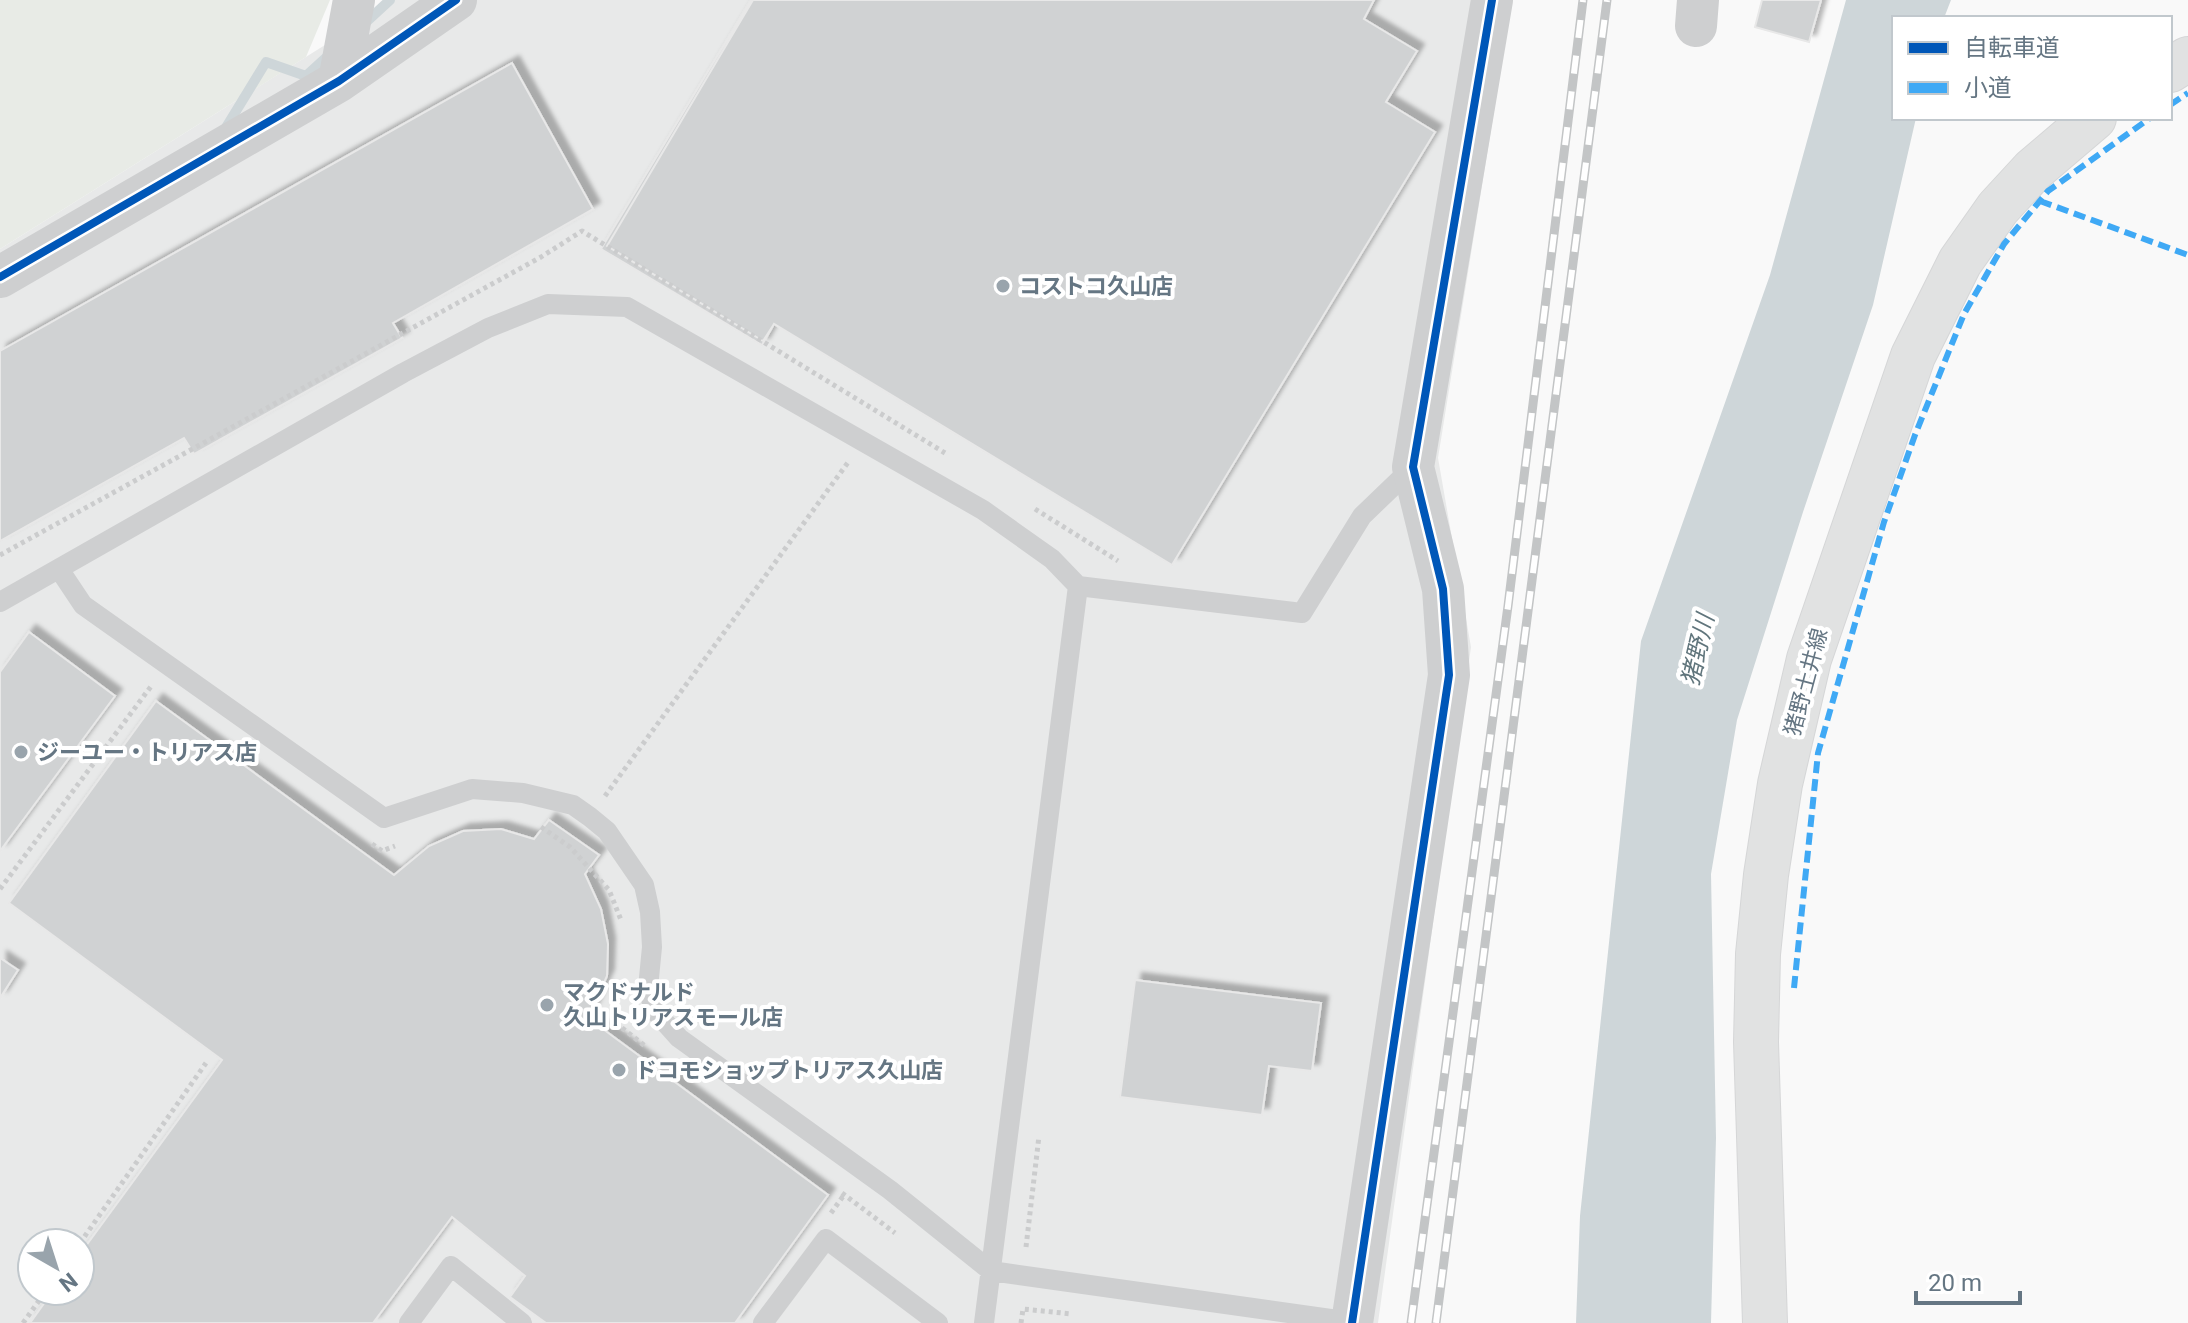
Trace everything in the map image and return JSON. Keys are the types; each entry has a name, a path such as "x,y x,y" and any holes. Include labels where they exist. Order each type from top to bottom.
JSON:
{"main road":[{"name":"猪野土井線","path":"1765,1323 1756,1042 1758,954 1780,784 1809,659 1913,356 1960,262 1998,208 2033,170 2092,120"}],"street":[{"path":"339,81 354,0"},
{"path":"0,277 339,81 456,0"},
{"path":"1358,1323 1352,1323 1449,675 1443,589 1413,467 1492,0"}],"lane":[{"path":"0,602 403,373 488,328 548,304 627,307 983,510 1052,559 1078,586 1302,613 1362,516 1413,467"},
{"path":"59,569 83,605 384,818 472,789 523,793 573,805 590,817 607,831 644,885 650,912 652,947 648,988 654,1010 679,1038 890,1190 991,1271 1352,1323"},
{"path":"984,1323 1078,586"},
{"path":"763,1323 826,1239 938,1323"},
{"path":"409,1323 451,1266 522,1323"}],"path":[{"path":"0,555 528,264 582,231 949,455"},
{"path":"599,806 852,457"},
{"path":"1027,504 1119,562 1110,589"},
{"path":"0,889 153,684"},
{"path":"91,1227 206,1063"},
{"path":"1021,1323 1023,1309"}],"shaded area":[{"path":"0,0 330,0 306,57 0,249"},
{"path":"387,0 1512,0 1438,458 1471,647 1378,1323 0,1323 0,249 384,8"}],"water":[{"name":"猪野川","path":"1846,0 1951,0 1945,16 1892,16 1892,120 1916,120 1873,305 1737,720 1711,874 1716,1138 1711,1323 1576,1323 1580,1216 1641,641 1770,275"}],"building":[{"name":"コストコ久山店","path":"751,0 1374,0 1364,19 1417,51 1386,102 1435,132 1172,565 774,324 762,345 601,249"},
{"name":"コストコ久山店","path":"753,0 1374,0 1364,19 1417,51 1386,102 1435,132 1172,565 774,324 763,341 607,246"},
{"path":"1762,0 1821,0 1809,42 1755,27"},
{"path":"512,63 593,209 393,323 402,338 194,454 184,438 0,541 0,351"},
{"path":"29,632 115,696 0,851 0,672"},
{"path":"156,701 394,875 429,846 463,831 501,829 534,839 549,820 599,855 585,874 601,909 608,944 607,976 588,1018 828,1195 735,1323 546,1323 510,1297 525,1276 452,1217 373,1323 30,1323 42,1307 96,1307 96,1232 222,1060 9,903"},
{"path":"0,958 18,970 0,998"},
{"path":"1135,980 1321,1003 1312,1071 1269,1066 1262,1115 1120,1097"}],"waterway":[{"path":"365,23 390,0"},
{"path":"225,129 266,62 306,76 329,55"}],"railway":[{"path":"1411,1323 1508,606 1583,0"},
{"path":"1436,1323 1607,0"}],"marked path":[{"path":"2172,104 2188,93"},
{"path":"1794,988 1818,753 1884,522 1964,314 2004,244 2048,191 2147,120"},
{"path":"2040,201 2188,255"}],"cycle path":[{"path":"0,277 339,81 456,0"},
{"path":"1352,1323 1449,675 1443,589 1413,467 1492,0"}],"place":[{"name":"コストコ久山店","path":"1003,286"},
{"name":"ジーユー・トリアス店","path":"21,752"},
{"name":"マクドナルド 久山トリアスモール店","path":"547,1005"},
{"name":"ドコモショップトリアス久山店","path":"619,1070"}]}
